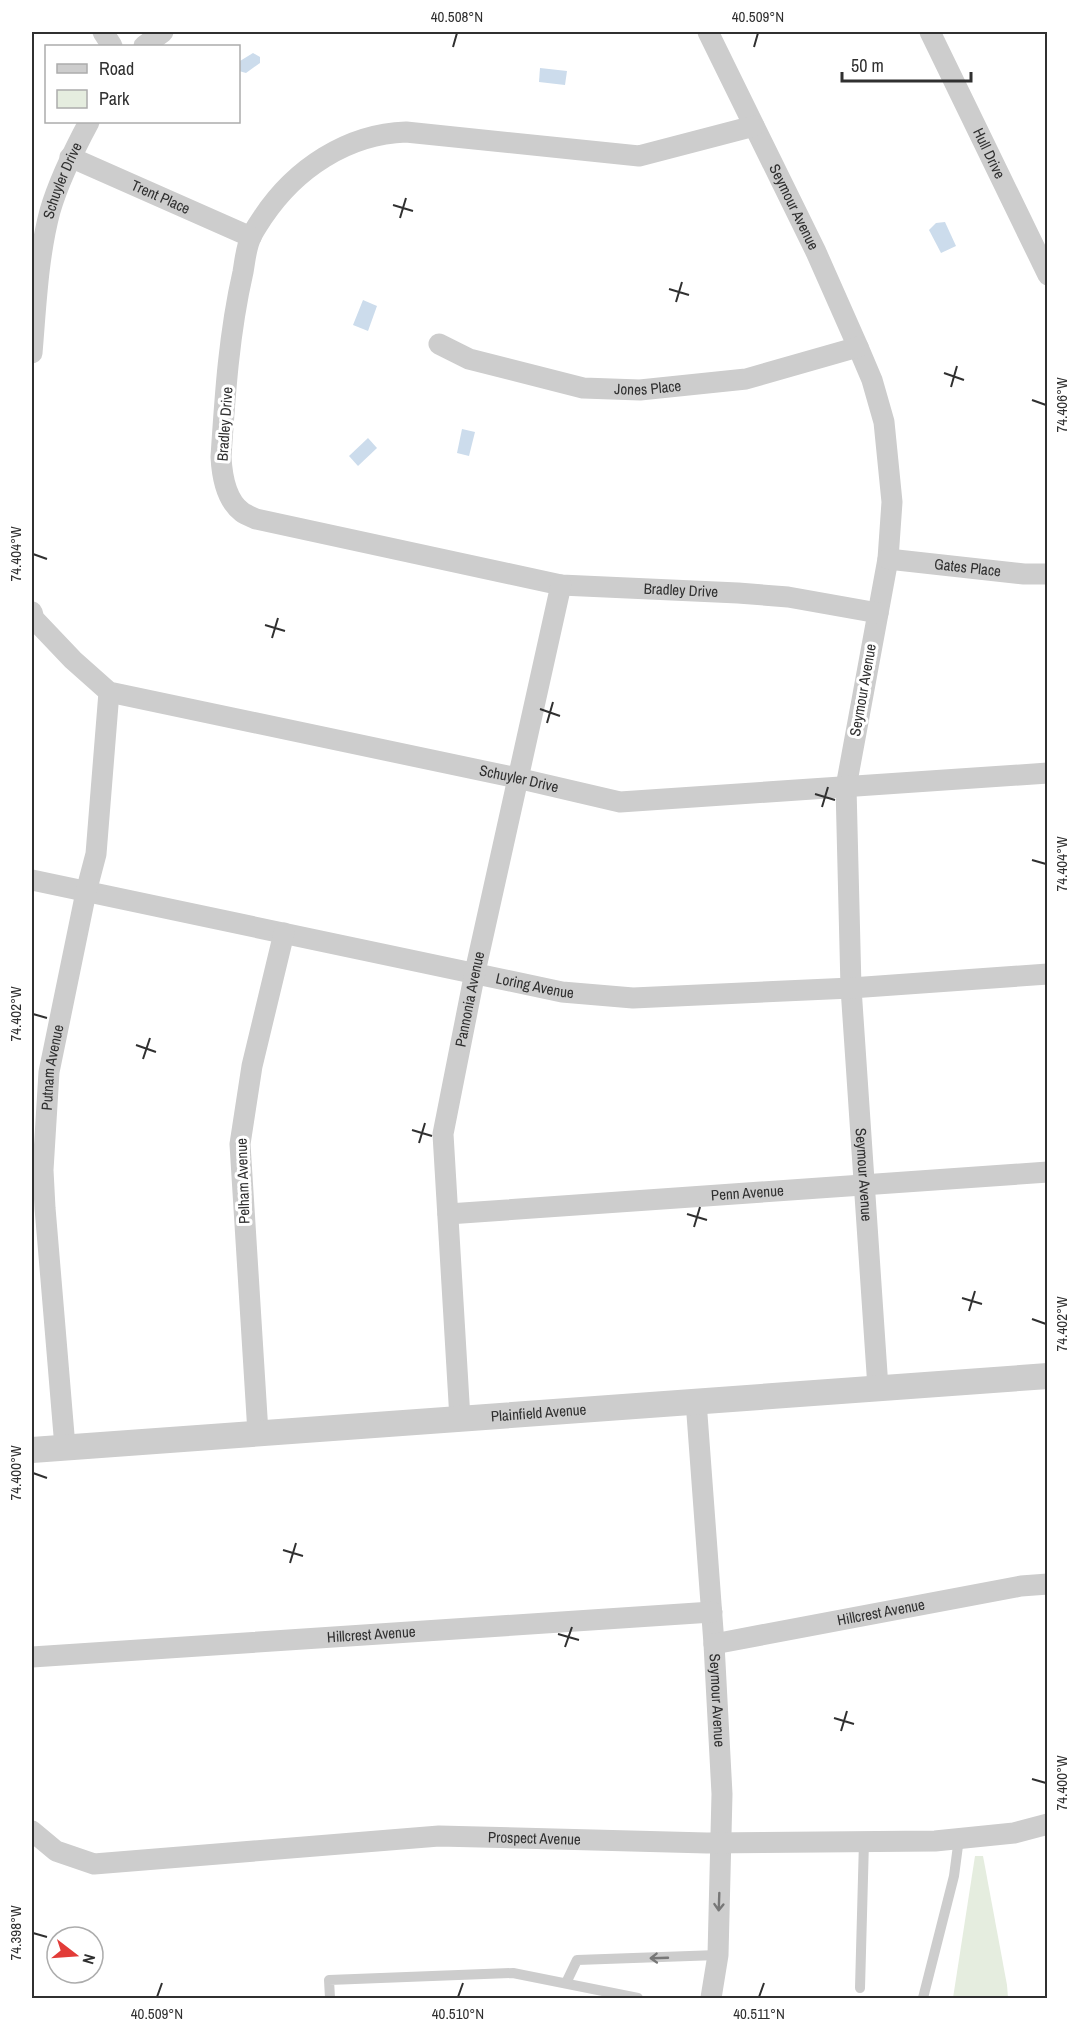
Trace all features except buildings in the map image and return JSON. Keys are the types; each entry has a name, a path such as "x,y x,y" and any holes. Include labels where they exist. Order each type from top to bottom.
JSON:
{"street":[{"path":"103,32 111,45"},
{"path":"145,45 163,32"},
{"name":"Seymour Avenue","path":"708,32 816,252 872,380 884,422 892,502 888,559 846,787 851,988 878,1388"},
{"name":"Hull Drive","path":"930,32 1047,275"},
{"name":"Schuyler Drive","path":"32,353 36,269 51,210 70,157 88,123"},
{"name":"Bradley Drive","path":"754,126 639,156 406,132 384,133 325,156 293,180 271,206 251,237 235,307 221,457 223,479 231,498 241,512 256,519 561,585 768,595 878,613"},
{"name":"Trent Place","path":"70,157 251,237"},
{"name":"Jones Place","path":"440,344 469,359 583,388 640,390 746,379 858,347"},
{"name":"Gates Place","path":"888,559 1024,574 1047,574"},
{"name":"Pannonia Avenue","path":"460,1419 443,1134 475,972 561,585"},
{"name":"Schuyler Drive","path":"32,617 73,660 109,692 620,802 1047,773"},
{"name":"Putnam Avenue","path":"65,1447 45,1208 38,1169 49,1072 96,854 109,692"},
{"name":"Loring Avenue","path":"32,880 562,992 633,998 851,988 1047,974"},
{"name":"Pelham Avenue","path":"258,1433 240,1144 252,1066 284,933"},
{"name":"Penn Avenue","path":"448,1214 1047,1172"},
{"name":"Plainfield Avenue","path":"32,1450 1047,1376"},
{"name":"Seymour Avenue","path":"696,1401 712,1612 722,1794 718,1955 711,1998"},
{"name":"Hillcrest Avenue","path":"714,1644 1021,1586 1047,1584"},
{"name":"Hillcrest Avenue","path":"32,1657 712,1612"},
{"name":"Prospect Avenue","path":"32,1831 56,1851 94,1864 439,1836 721,1843 935,1840 1014,1833 1047,1824"}],"lane":[{"path":"923,1998 954,1876 959,1838"},
{"path":"860,1988 864,1841"},
{"path":"566,1983 577,1960 718,1955"},
{"path":"330,1998 329,1980 513,1973 638,1998"}],"green space":[{"path":"975,1856 983,1856 1008,1998 953,1998"}],"water":[{"path":"253,53 260,57 260,63 246,73 240,71 240,61"},
{"path":"540,68 567,71 565,85 539,82"},
{"path":"945,222 956,246 941,253 929,230 936,223"},
{"path":"363,300 377,306 368,331 353,325"},
{"path":"462,429 475,432 469,456 457,453"},
{"path":"368,438 377,448 358,466 349,456"}]}
